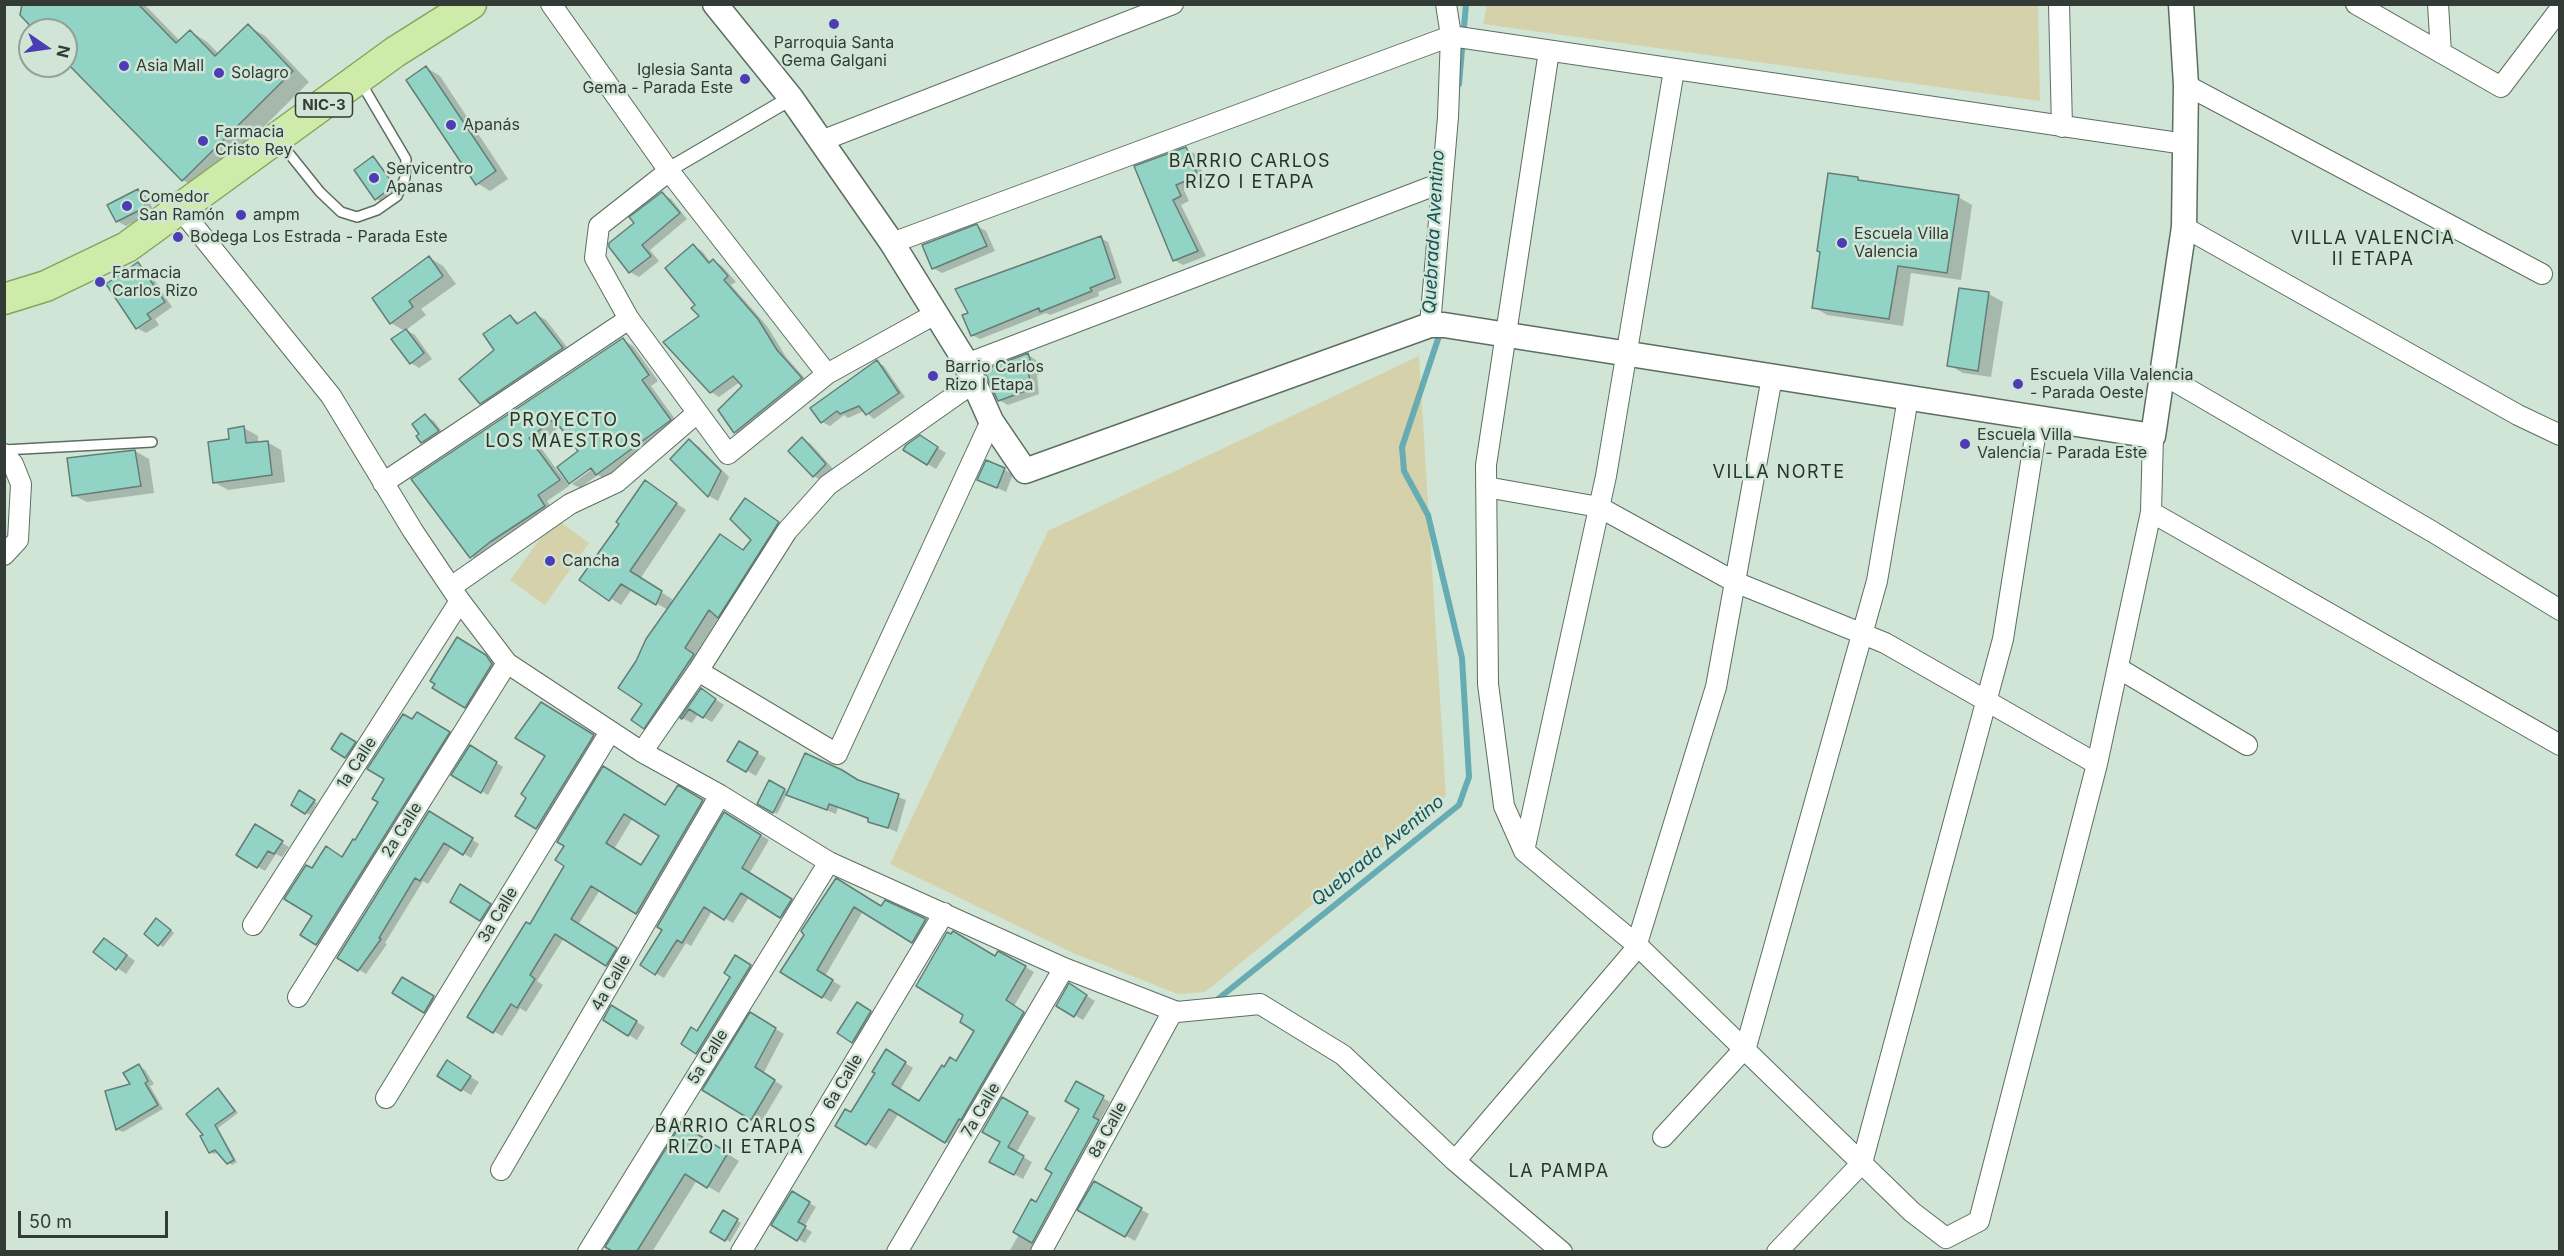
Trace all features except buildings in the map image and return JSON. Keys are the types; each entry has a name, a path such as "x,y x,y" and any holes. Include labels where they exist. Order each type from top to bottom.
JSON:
{"main road":[{"name":"NIC-3","path":"4,299 46,286 127,247 181,210 395,52 471,4"}],"street":[{"path":"551,4 668,171 826,374"},
{"path":"715,4 791,98 892,243 937,313 970,373 991,421 1025,471 1430,325 1506,334 2153,436"},
{"path":"821,141 1173,4"},
{"path":"1430,325 1448,117 1451,36 1446,4"},
{"path":"2059,4 2061,127"},
{"path":"1549,51 1486,465 1488,684 1504,806 1524,851 1637,945 1912,1212 1946,1238 1979,1221 2097,764 2151,512 2153,436 2164,375 2184,227 2186,85 2181,4"},
{"path":"2356,4 2501,87 2559,9"},
{"path":"2438,4 2441,53"},
{"path":"892,243 1451,36 2185,144"},
{"path":"1524,851 1599,507 1674,70"},
{"path":"2186,85 2542,274"},
{"path":"791,98 668,171 599,226 595,258 628,319 728,454 826,374 937,313"},
{"path":"642,752 698,671 787,531 828,485 970,373 1441,183"},
{"path":"181,210 331,396 383,483 456,594 507,663 642,752 720,795 829,862 1064,968 1177,1012 1260,1004 1343,1055 1455,1161 1562,1251"},
{"path":"2184,227 2518,415 2559,435"},
{"path":"383,483 628,319"},
{"path":"2164,375 2433,531 2559,610"},
{"path":"1455,1161 1635,950 1716,687 1772,376"},
{"path":"1663,1137 1744,1049 1877,581 1908,398"},
{"path":"456,594 570,504 617,482 697,412"},
{"path":"1777,1251 1862,1163 2002,639 2038,418"},
{"path":"698,671 837,754 991,421"},
{"path":"4,452 13,464 21,483 18,540 4,555"},
{"path":"1486,487 1599,507 1735,582 1886,643 2097,764"},
{"path":"2151,512 2559,744"},
{"name":"1a Calle","path":"253,925 456,594"},
{"name":"2a Calle","path":"298,997 507,663"},
{"path":"2118,668 2247,745"},
{"name":"3a Calle","path":"386,1098 610,732"},
{"name":"4a Calle","path":"501,1170 720,795"},
{"name":"5a Calle","path":"588,1251 829,862"},
{"name":"6a Calle","path":"741,1251 944,913"},
{"name":"7a Calle","path":"897,1251 1064,968"},
{"name":"8a Calle","path":"1041,1251 1173,1011 1177,1012"}],"lane":[{"path":"277,139 320,192 342,212 357,216 377,210 397,196 405,178 406,159 359,79"},
{"path":"4,452 152,442"}],"shaded area":[{"path":"1487,4 2038,5 2040,101 1483,24"},
{"path":"1419,356 1446,796 1205,992 1178,994 1073,953 890,864 1048,531"},
{"name":"Cancha","path":"555,518 589,543 545,605 510,580"}],"waterway":[{"name":"Quebrada Aventino","path":"1459,84 1466,4"},
{"name":"Quebrada Aventino","path":"1213,1003 1459,805 1469,777 1462,658 1428,515 1404,471 1402,447 1441,330"}],"place":[{"name":"Parroquia Santa Gema Galgani","path":"834,24"},
{"name":"Asia Mall","path":"124,66"},
{"name":"Solagro","path":"219,73"},
{"name":"Iglesia Santa Gema - Parada Este","path":"745,79"},
{"name":"Apanás","path":"451,125"},
{"name":"Farmacia Cristo Rey","path":"203,141"},
{"name":"Servicentro Apanas","path":"374,178"},
{"name":"Comedor San Ramón","path":"127,206"},
{"name":"ampm","path":"241,215"},
{"name":"Bodega Los Estrada - Parada Este","path":"178,237"},
{"name":"Escuela Villa Valencia","path":"1842,243"},
{"name":"Farmacia Carlos Rizo","path":"100,282"},
{"name":"Barrio Carlos Rizo I Etapa","path":"933,376"},
{"name":"Escuela Villa Valencia - Parada Oeste","path":"2018,384"},
{"name":"Escuela Villa Valencia - Parada Este","path":"1965,444"},
{"name":"Cancha","path":"550,561"}],"district":[{"name":"BARRIO CARLOS RIZO I ETAPA","path":"1250,172"},
{"name":"VILLA VALENCIA II ETAPA","path":"2373,249"},
{"name":"PROYECTO LOS MAESTROS","path":"564,431"},
{"name":"VILLA NORTE","path":"1779,473"},
{"name":"BARRIO CARLOS RIZO II ETAPA","path":"736,1137"},
{"name":"LA PAMPA","path":"1559,1172"}]}
